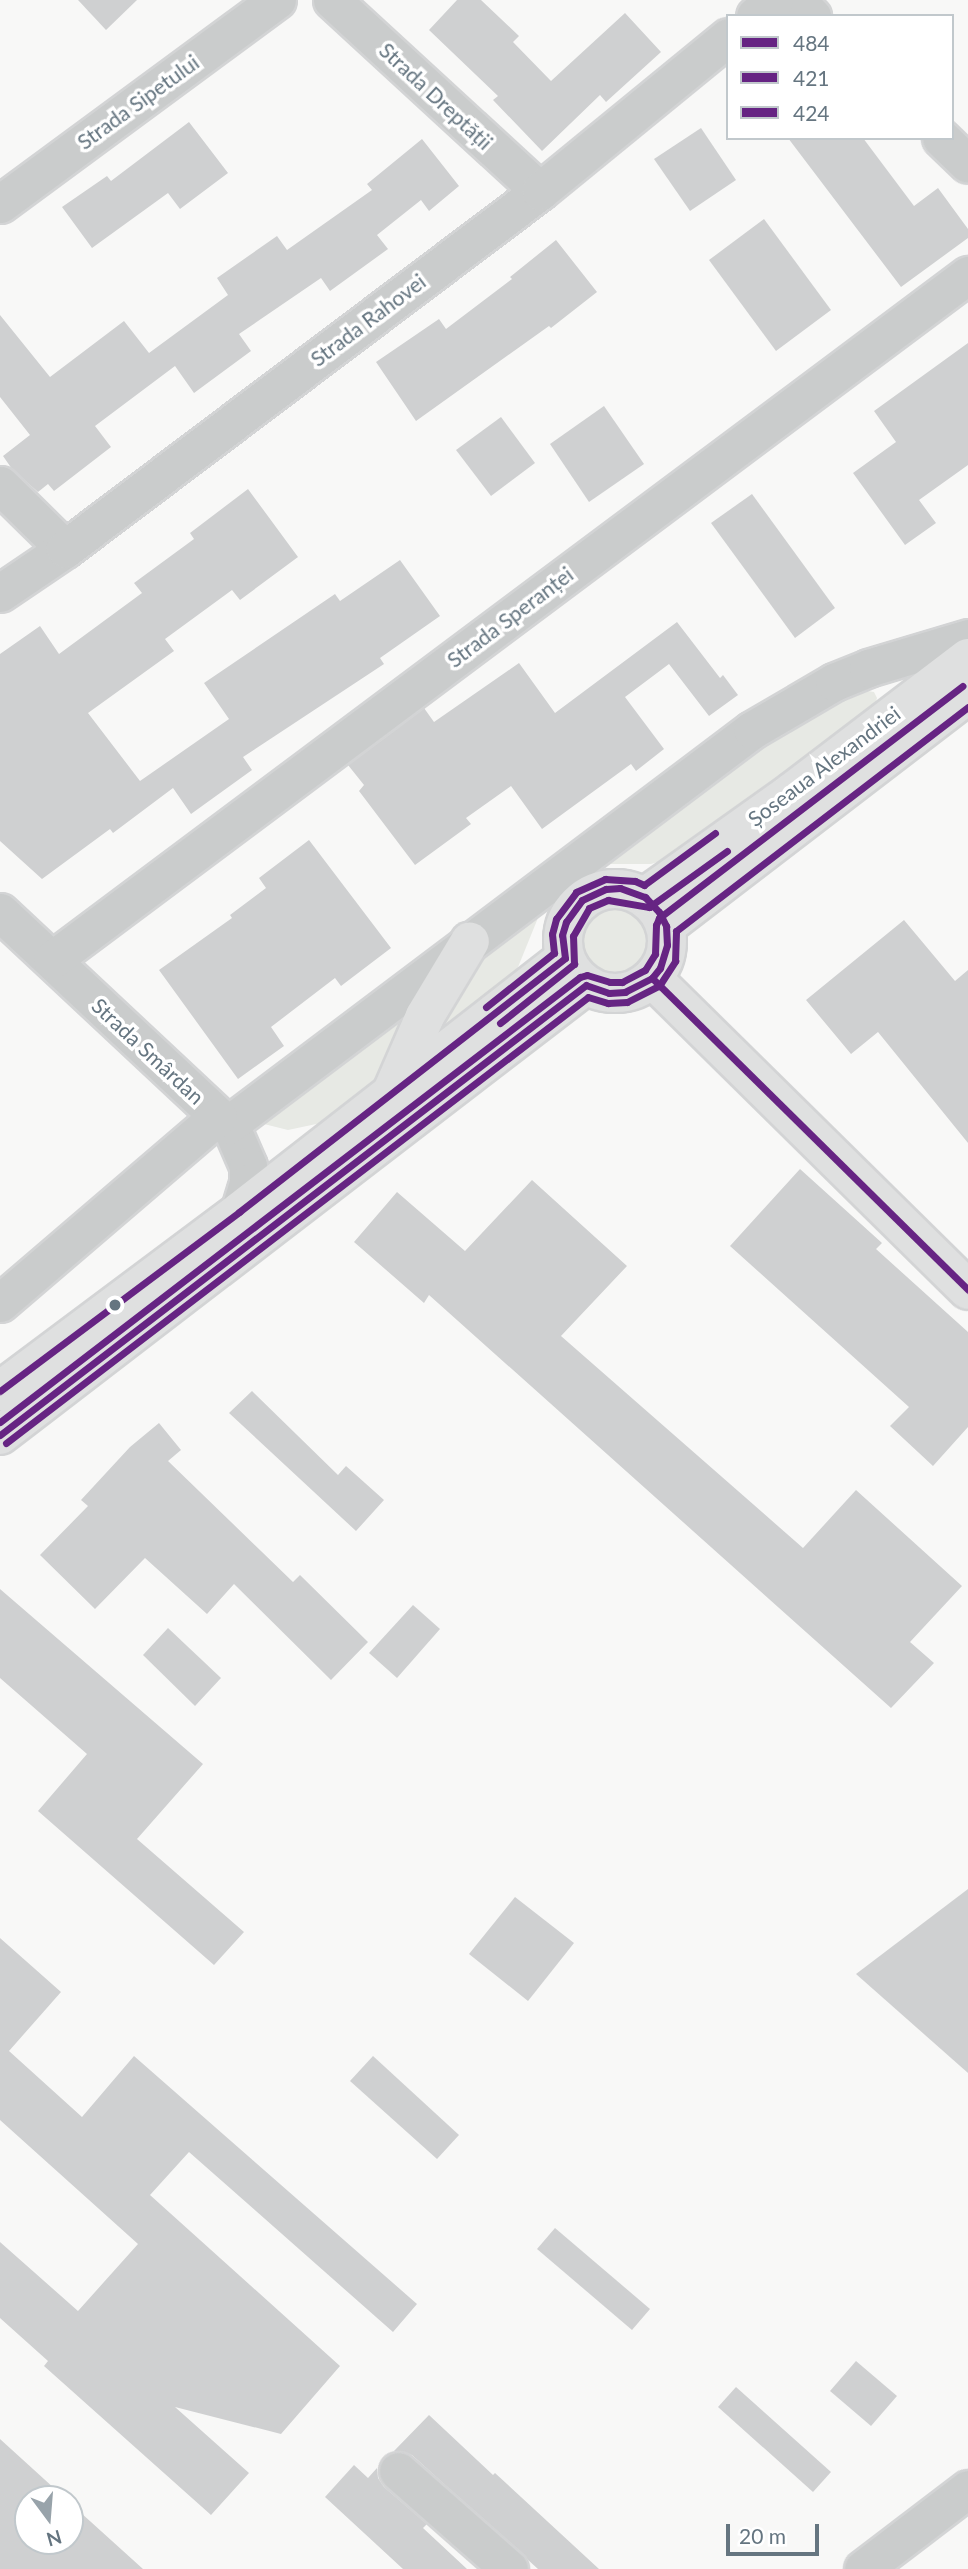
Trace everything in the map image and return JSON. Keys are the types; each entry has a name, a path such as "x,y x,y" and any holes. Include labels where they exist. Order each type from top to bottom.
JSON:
{"main road":[{"name":"Șoseaua Alexandriei","path":"656,912 792,792 968,658"},
{"name":"Șoseaua Alexandriei","path":"656,912 968,694"},
{"path":"606,889 633,891 656,912 664,957 652,978 625,992 609,993 575,971 562,935 566,922 582,900 606,889"},
{"path":"391,1094 425,1016 470,942"},
{"path":"0,1391 391,1094 575,971"},
{"path":"0,1435 575,971"},
{"path":"652,978 968,1290"}],"street":[{"name":"Strada Sipetului","path":"0,204 277,0"},
{"name":"Strada Dreptății","path":"332,0 540,191"},
{"path":"757,14 774,0"},
{"path":"796,0 810,14"},
{"name":"Strada Rahovei","path":"0,593 65,550 540,191 726,39"},
{"path":"943,140 968,164"},
{"name":"Strada Speranței","path":"52,960 968,275"},
{"path":"0,485 65,550"},
{"path":"0,1303 226,1124 752,730 834,682 868,668 968,638"},
{"name":"Strada Smârdan","path":"0,912 226,1124 248,1166 248,1183 239,1212"},
{"path":"398,2471 509,2569"},
{"path":"863,2569 968,2489"}],"shaded area":[{"path":"868,691 874,692 877,698 875,705 668,859 651,864 592,864 781,727"},
{"path":"614,905 634,911 644,921 650,941 644,961 634,971 614,977 594,971 584,961 578,941 584,921 594,911"},
{"path":"542,908 516,972 507,982 321,1123 288,1130 260,1123"}],"building":[{"path":"78,0 137,0 106,30"},
{"path":"457,0 481,0 519,36 513,42 551,81 625,13 661,52 606,102 600,95 542,151 493,100 498,96 429,30"},
{"path":"189,122 228,173 180,209 168,193 92,248 62,207 107,176 111,181"},
{"path":"701,128 736,180 690,211 654,159"},
{"path":"422,139 459,186 429,211 421,200 377,235 388,249 330,291 321,278 239,334 251,351 194,393 175,366 95,426 111,447 54,491 48,484 38,492 12,469 3,456 30,435 0,397 0,315 50,377 124,321 149,353 228,295 217,278 277,236 287,250 372,190 367,184"},
{"path":"790,140 864,140 914,206 938,188 968,229 968,238 901,287"},
{"path":"764,219 831,310 776,351 709,260"},
{"path":"556,240 597,292 551,328 549,326 416,421 376,362 439,319 446,329 512,279 510,277"},
{"path":"968,343 968,465 919,500 936,523 905,545 853,473 896,442 874,411"},
{"path":"604,406 644,464 589,502 550,444"},
{"path":"501,417 535,463 491,496 456,450"},
{"path":"248,489 298,557 240,600 232,590 165,639 174,651 88,713 140,781 229,719 204,683 335,594 340,601 400,560 440,616 380,658 384,664 243,757 252,770 191,814 173,788 113,833 110,829 42,879 0,841 0,654 40,626 59,654 142,593 134,583 194,539 190,533"},
{"path":"752,494 835,608 795,638 711,523"},
{"path":"677,622 720,678 723,675 738,695 709,716 669,664 625,697 664,749 636,771 631,764 542,829 511,786 466,818 471,824 415,865 359,791 364,785 348,765 424,708 434,722 519,663 555,713"},
{"path":"309,840 391,948 341,986 335,978 271,1027 284,1046 238,1079 159,970 232,918 230,915 266,888 259,878"},
{"path":"904,920 955,981 968,970 968,1143 878,1032 851,1054 806,1000"},
{"path":"800,1169 882,1243 876,1249 968,1332 968,1427 933,1466 890,1426 909,1407 730,1246"},
{"path":"532,1180 627,1266 561,1336 803,1548 856,1490 962,1586 910,1642 934,1663 891,1708 429,1295 424,1303 354,1242 397,1192 465,1251"},
{"path":"252,1391 338,1475 346,1466 384,1500 356,1531 229,1413"},
{"path":"159,1423 181,1450 168,1461 293,1582 300,1575 368,1642 331,1680 234,1584 207,1614 145,1558 95,1609 40,1555 88,1506 81,1500 130,1447"},
{"path":"0,1589 203,1764 137,1839 244,1932 214,1965 38,1811 87,1754 0,1678"},
{"path":"413,1605 440,1629 397,1678 369,1653"},
{"path":"168,1628 221,1678 195,1706 143,1655"},
{"path":"968,1889 968,2073 856,1974"},
{"path":"515,1897 574,1943 528,2001 469,1954"},
{"path":"0,1938 61,1992 9,2051 82,2117 134,2056 417,2304 393,2332 189,2152 150,2195 340,2366 281,2434 175,2407 249,2473 211,2515 44,2366 48,2361 0,2318 0,2242 78,2311 138,2244 0,2120"},
{"path":"373,2056 459,2135 437,2159 350,2081"},
{"path":"555,2228 650,2309 632,2330 537,2249"},
{"path":"856,2361 897,2396 871,2426 830,2391"},
{"path":"736,2387 831,2472 813,2492 718,2407"},
{"path":"429,2415 599,2569 538,2569 412,2455 394,2451"},
{"path":"0,2439 51,2485 14,2485 14,2555 84,2555 84,2516 143,2569 0,2569"},
{"path":"354,2465 368,2478 377,2468 378,2478 384,2487 427,2524 423,2528 467,2569 403,2569 325,2497"}],"transit line":[{"name":"424","path":"0,1422 580,977 587,975 610,982 622,982 645,970 655,954 656,925 659,918 962,686"},
{"name":"421","path":"6,1443 588,997 608,1003 627,1002 659,986 675,961 676,931 968,707"},
{"name":"424","path":"486,1007 554,953 552,934 556,919 576,892 605,879 635,881 644,885 715,833"},
{"name":"421","path":"500,1023 574,964 573,936 589,908 608,900 649,907 727,851"},
{"name":"484","path":"0,1391 239,1212 565,958 562,935 566,922 582,900 606,889 620,888 645,897 659,912 666,926 667,945 660,968 652,978 625,992 609,993 586,985 0,1435"},
{"name":"484","path":"652,978 968,1290"}]}
